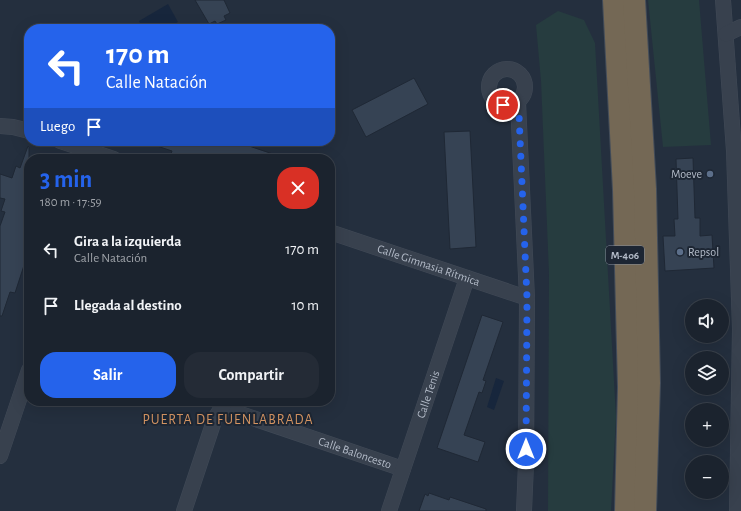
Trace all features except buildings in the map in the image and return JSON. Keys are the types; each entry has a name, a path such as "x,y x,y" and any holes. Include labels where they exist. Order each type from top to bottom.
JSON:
{"highway":[{"name":"M-406","path":"614,0 624,198 629,387 626,511"},
{"name":"M-406","path":"634,0 645,197 648,383 645,511"}],"street":[{"path":"723,0 734,151 740,329 737,511"},
{"path":"726,34 741,27"},
{"path":"516,107 527,298 526,464 524,511"},
{"path":"0,126 24,130"},
{"path":"73,146 94,154"},
{"name":"Calle Gimnasia Rítmica","path":"335,234 527,298"},
{"name":"Calle Tenis","path":"389,511 467,278"},
{"path":"0,456 24,385"},
{"path":"184,511 215,418 221,406"},
{"name":"Calle Baloncesto","path":"228,406 238,413 403,469"}],"green space":[{"path":"648,0 699,0 711,145 663,147"},
{"path":"558,11 584,20 595,43 616,417 611,511 548,511 549,273 541,81 536,25"}],"water":[{"path":"168,4 178,22 175,24 140,24 139,21"},
{"path":"496,378 504,381 494,410 487,407"}],"place":[{"name":"Moeve","path":"710,174"},
{"name":"Repsol","path":"680,252"}],"district":[{"name":"PUERTA DE FUENLABRADA","path":"228,420"}],"route":[{"path":"503,105 511,104 519,115 527,298 526,449"}]}
